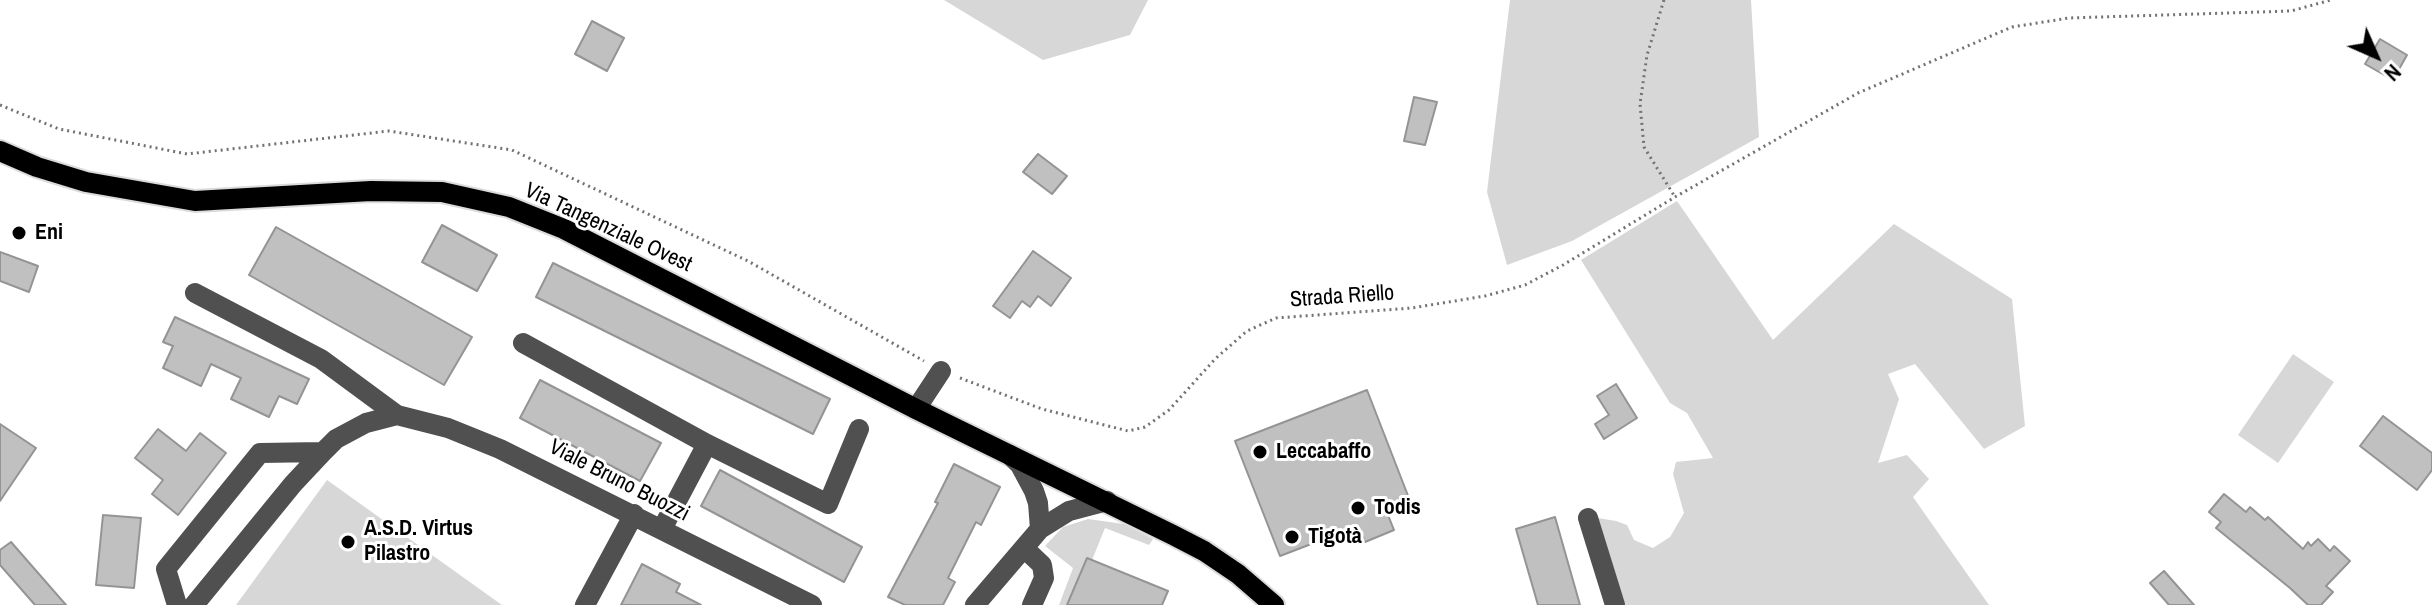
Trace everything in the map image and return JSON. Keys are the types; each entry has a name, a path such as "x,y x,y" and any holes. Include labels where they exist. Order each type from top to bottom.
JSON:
{"main road":[{"name":"Via Tangenziale Ovest","path":"0,151 37,167 86,182 195,201 371,191 442,192 509,207 564,229 916,409 1204,551 1238,574 1274,605"}],"street":[{"name":"Viale Bruno Buozzi","path":"195,293 321,359 397,415 448,428 500,449 634,514 806,604"},
{"path":"523,343 707,444 828,504 859,429"},
{"path":"916,409 941,371"},
{"path":"194,605 293,484 336,439 366,423 397,415"},
{"path":"662,529 707,444"},
{"path":"177,605 166,569 260,453 323,452"},
{"path":"1010,455 1034,491 1040,529"},
{"path":"975,605 1040,529 1069,511 1107,501"},
{"path":"585,605 634,514"},
{"path":"1588,518 1615,605"},
{"path":"1024,548 1042,565 1044,578 1032,605"}],"path":[{"path":"1664,0 1647,55 1640,104 1644,147 1675,197"},
{"name":"Strada Riello","path":"941,371 1042,409 1128,431 1145,427 1169,410 1215,359 1256,326 1276,318 1412,308 1485,296 1525,285 1858,93 2012,27 2069,18 2291,11 2331,0"}],"shaded area":[{"path":"944,0 1148,0 1130,35 1043,60"},
{"path":"1510,0 1751,0 1759,137 1572,241 1507,265 1487,192"},
{"path":"1677,201 1773,340 1894,224 2012,299 2025,426 1984,449 1915,364 1888,374 1899,399 1878,463 1907,455 1929,479 1913,497 1989,605 1625,605 1598,518 1627,525 1634,540 1653,548 1670,537 1684,513 1673,474 1676,462 1713,458 1687,413 1670,403 1581,260"},
{"path":"2293,354 2334,382 2278,463 2238,435"},
{"name":"A.S.D. Virtus Pilastro","path":"327,480 502,605 236,605"},
{"path":"1088,519 1124,524 1153,539 1149,545 1105,528 1092,560 1087,558 1067,605 1059,605 1073,568 1045,546 1063,527"}],"building":[{"path":"592,21 624,38 607,71 575,54"},
{"path":"2380,39 2407,55 2393,80 2365,64"},
{"path":"1414,97 1437,102 1425,145 1404,141"},
{"path":"1038,154 1067,176 1052,194 1023,172"},
{"path":"442,225 497,255 477,291 422,262"},
{"path":"276,227 472,337 444,385 249,275"},
{"path":"1033,251 1071,278 1051,306 1038,296 1030,307 1022,301 1010,318 993,306"},
{"path":"0,252 38,266 29,292 0,281"},
{"path":"553,263 830,399 813,434 536,297"},
{"path":"175,317 309,379 297,404 279,396 269,417 231,399 241,378 211,364 201,386 163,368 173,346 163,342"},
{"path":"540,380 661,443 640,481 520,418"},
{"path":"1616,384 1637,418 1604,439 1595,424 1609,415 1597,396"},
{"path":"1367,390 1412,506 1388,515 1394,530 1365,542 1358,526 1280,556 1235,441"},
{"path":"2383,416 2432,453 2432,470 2417,490 2360,446"},
{"path":"0,424 36,448 0,501"},
{"path":"158,429 186,451 200,433 226,453 178,515 152,494 163,480 135,458"},
{"path":"954,464 1000,487 981,525 976,522 948,578 955,582 943,605 905,605 888,597 938,503 935,502"},
{"path":"720,470 862,547 844,582 701,506"},
{"path":"2224,494 2246,512 2250,507 2265,520 2268,517 2303,549 2308,542 2311,546 2318,539 2330,551 2334,546 2350,561 2326,586 2333,592 2321,605 2308,605 2216,528 2221,522 2209,512"},
{"path":"103,515 141,518 134,588 96,585"},
{"path":"1555,517 1580,605 1538,605 1516,529"},
{"path":"11,542 66,605 35,605 0,565 0,550"},
{"path":"1087,558 1168,591 1162,605 1067,605"},
{"path":"642,564 680,584 676,592 701,605 621,605"},
{"path":"2164,571 2194,605 2169,605 2150,583"}],"place":[{"name":"Eni","path":"19,233"},
{"name":"Leccabaffo","path":"1260,452"},
{"name":"Todis","path":"1358,508"},
{"name":"Tigotà","path":"1292,537"},
{"name":"A.S.D. Virtus Pilastro","path":"348,542"}]}
